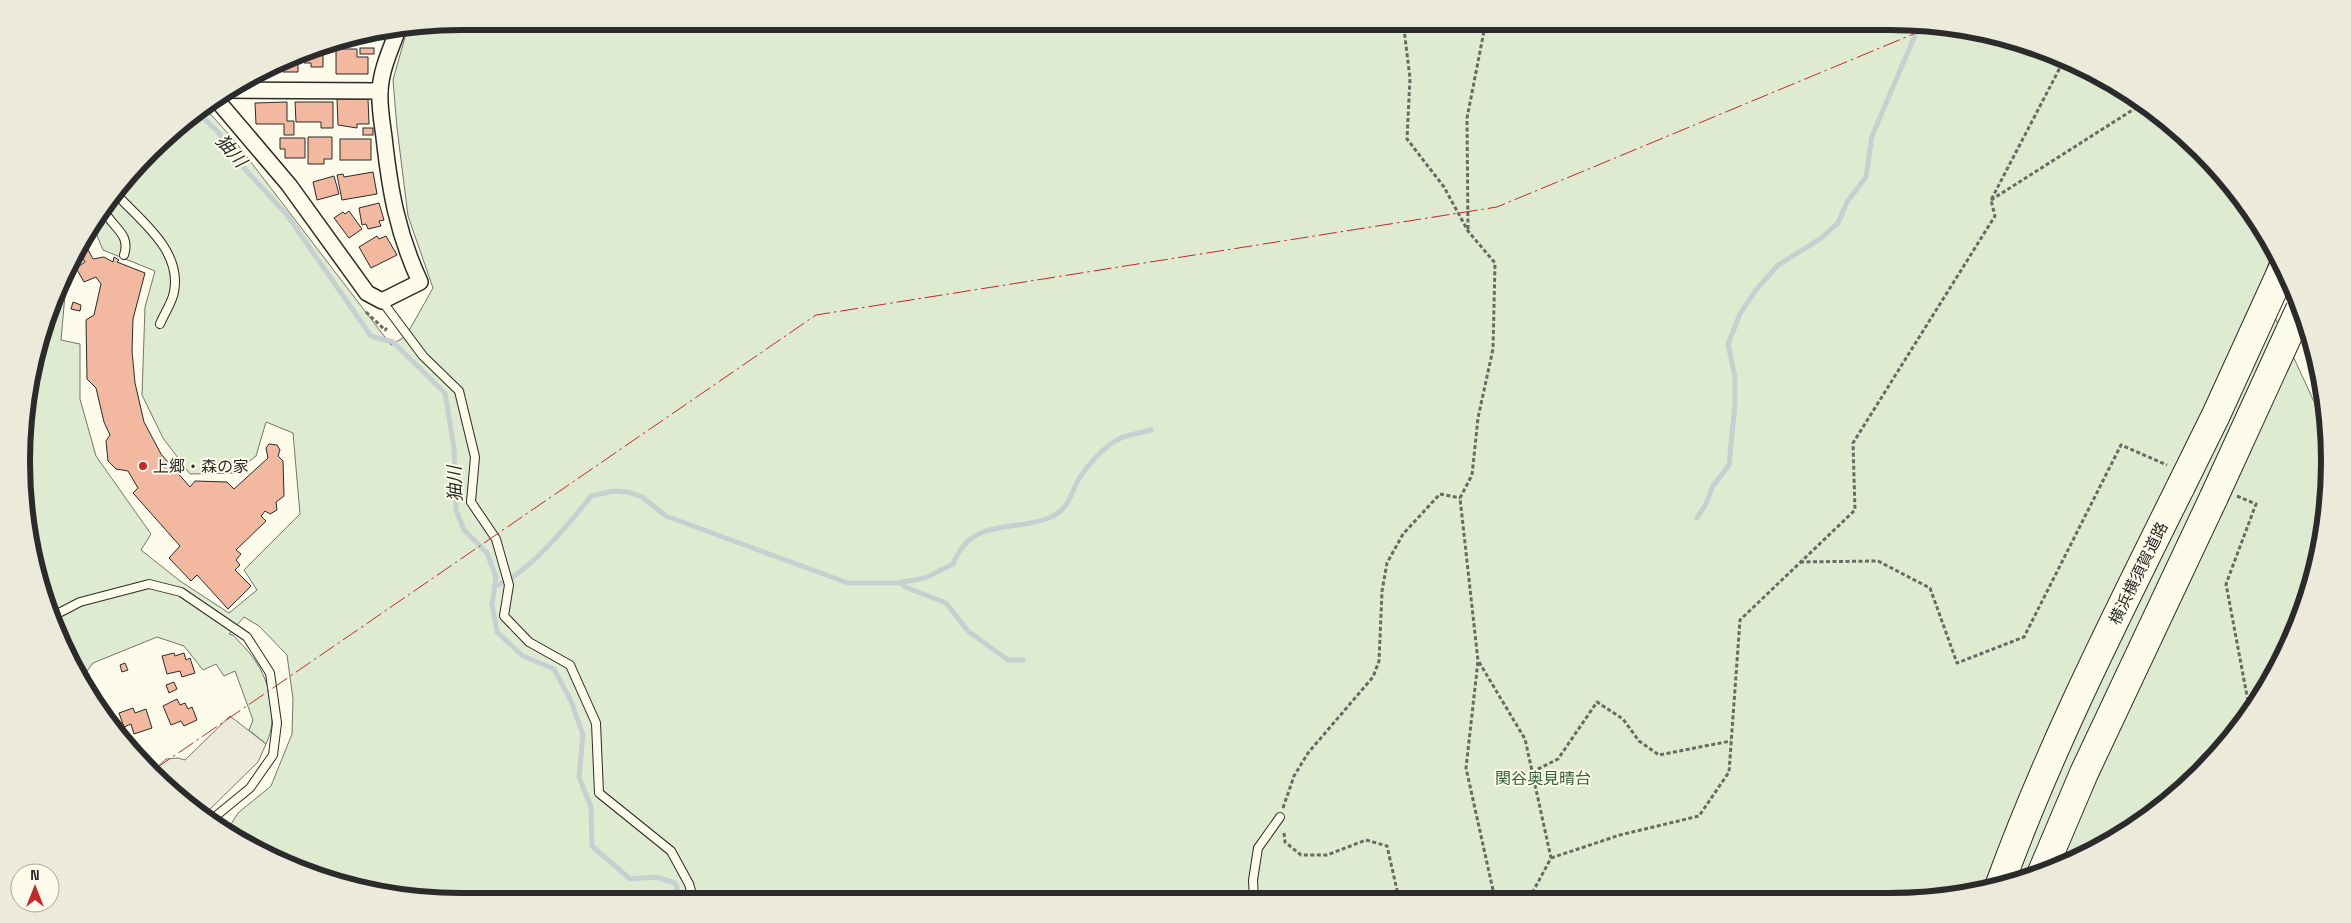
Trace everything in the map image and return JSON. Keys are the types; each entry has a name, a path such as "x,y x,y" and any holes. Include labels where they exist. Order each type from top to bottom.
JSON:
{"highway":[{"name":"横浜横須賀道路","path":"2002,878 2027,811 2178,478 2216,415 2279,276"},
{"path":"2046,863 2084,773 2221,494 2296,318"}],"street":[{"path":"225,101 290,185 367,293 382,301 420,282 398,227 388,181 380,91 384,66 396,35"},
{"path":"234,96 380,91"}],"lane":[{"path":"120,198 166,247 173,267 175,280 174,294 160,324"},
{"path":"107,216 110,221 123,232 126,240 124,255"},
{"path":"382,301 423,356 459,392 476,457 470,502 496,539 510,585 504,616 529,642 570,665 596,723 599,793 671,851 689,884 692,893"},
{"path":"58,613 80,602 149,584 182,592 247,637 270,673 277,723 273,755 250,788 216,816"},
{"path":"1254,893 1253,880 1258,848 1280,817"}],"path":[{"path":"1405,30 1409,52 1410,78 1406,139 1444,187 1468,231 1495,262 1493,349 1478,418 1472,475 1460,498 1478,661 1466,768 1494,893"},
{"path":"1468,231 1467,118 1484,30"},
{"path":"1551,858 1620,835 1699,816 1729,772 1740,620 1855,510 1853,443 1995,216 1991,200 2061,66"},
{"path":"1991,200 2136,108"},
{"path":"1800,562 1878,561 1930,588 1957,663 2024,637 2121,445 2178,478"},
{"path":"1398,893 1387,846 1366,840 1327,855 1301,855 1285,842 1280,817 1294,776 1308,753 1372,677 1379,661 1382,590 1387,563 1391,554 1404,534 1440,494 1460,498"},
{"path":"2221,494 2256,504 2226,584 2248,701"},
{"path":"1478,661 1525,740 1551,858 1532,893"},
{"path":"1532,772 1558,759 1597,702 1623,719 1639,741 1659,755 1731,742"}],"green space":[{"name":"関谷奥見晴台","path":"462,30 1890,30 1918,31 1974,38 2028,53 2055,63 2080,74 2129,103 2152,119 2195,156 2232,199 2248,222 2270,258 2261,287 2317,409 2321,462 2320,490 2313,546 2298,600 2277,652 2232,724 2195,767 2152,804 2080,849 2028,870 1974,885 1918,892 1890,893 462,893 433,892 377,885 323,870 296,860 271,849 230,825 238,813 271,786 292,734 293,699 287,655 259,626 244,617 229,634 233,635 252,656 260,668 268,689 271,700 272,723 266,744 249,730 253,720 235,671 224,676 216,664 203,670 184,646 157,637 93,663 86,673 63,627 45,573 38,546 34,518 30,462 31,433 38,377 53,323 65,291 61,340 80,344 80,399 96,456 151,534 141,550 180,581 229,613 257,590 244,570 300,514 293,433 266,422 256,456 234,473 190,474 163,438 142,395 145,307 155,271 103,250 96,233 119,199 156,156 209,112 234,140 391,345 406,336 433,288 408,216 393,80 406,34"}],"shaded area":[{"path":"230,716 266,744 258,762 208,811 157,768 166,759 178,758 185,760"}],"building":[{"path":"360,48 374,48 374,54 360,54"},
{"path":"336,49 357,49 357,57 368,57 368,74 336,74"},
{"path":"323,53 323,67 311,67 311,63 304,63 304,60"},
{"path":"298,62 298,72 283,72 283,69"},
{"path":"337,99 368,99 369,124 357,124 357,128 338,125"},
{"path":"287,102 287,121 294,121 294,135 284,135 284,124 256,124 255,103"},
{"path":"295,102 333,102 333,128 321,128 321,122 296,122"},
{"path":"363,128 373,128 373,135 363,135"},
{"path":"308,137 332,137 332,159 324,159 324,164 308,164"},
{"path":"280,138 305,138 305,158 285,158 285,149 280,149"},
{"path":"340,139 371,139 371,160 340,160"},
{"path":"373,172 377,194 342,200 337,175 343,174 344,177"},
{"path":"334,176 339,194 317,200 313,182"},
{"path":"379,203 384,220 379,221 381,226 368,229 366,224 362,225 359,208"},
{"path":"349,211 362,229 349,238 334,218 343,212 345,214"},
{"path":"377,236 379,239 386,236 397,255 371,268 359,247"},
{"path":"87,248 93,259 104,257 113,262 114,257 119,260 117,262 145,273 133,319 132,351 135,383 144,422 161,454 190,487 195,481 227,482 234,489 268,458 266,448 269,444 277,445 280,450 278,456 283,461 284,496 276,502 277,510 270,514 265,511 261,516 266,521 236,550 241,554 236,560 240,565 235,570 251,586 228,609 197,575 191,581 169,558 180,546 133,493 138,488 128,471 116,469 108,461 106,441 110,435 104,422 96,388 87,379 86,320 94,315 101,284 96,277 84,282 76,268 85,262 82,257"},
{"path":"73,302 81,305 80,311 71,309"},
{"path":"174,653 175,656 184,653 186,660 190,658 195,673 182,677 180,671 167,674 162,656"},
{"path":"125,663 128,670 122,672 120,665"},
{"path":"174,682 177,689 169,693 166,685"},
{"path":"177,699 180,705 185,703 188,709 192,707 197,720 184,726 181,721 171,725 163,706"},
{"path":"133,708 135,713 146,709 152,728 134,734 131,724 124,727 119,713"}],"waterway":[{"path":"1697,518 1706,504 1713,486 1729,465 1735,404 1735,377 1728,344 1740,314 1756,290 1778,265 1820,239 1838,223 1847,202 1866,177 1872,136 1917,31"},
{"name":"㹨川","path":"202,117 218,132 243,167 287,215 371,336 393,342 445,393 454,448 456,510 464,530 487,553 496,577 492,605 497,632 523,656 554,669 571,701 583,735 579,777 591,807 592,846 630,879 656,877 675,883 679,893"},
{"path":"495,586 507,580 534,560 572,520 591,496 614,491 628,492 642,497 666,516 848,583 898,583 925,578 953,564 961,549 982,532 1035,522 1056,515 1069,500 1080,477 1093,460 1104,450 1115,441 1128,435 1151,430"},
{"path":"901,582 905,587 946,603 968,631 1008,660 1023,660"}],"power":[{"path":"157,768 816,315 1497,207 1920,31"}],"place":[{"name":"上郷・森の家","path":"143,466"}]}
